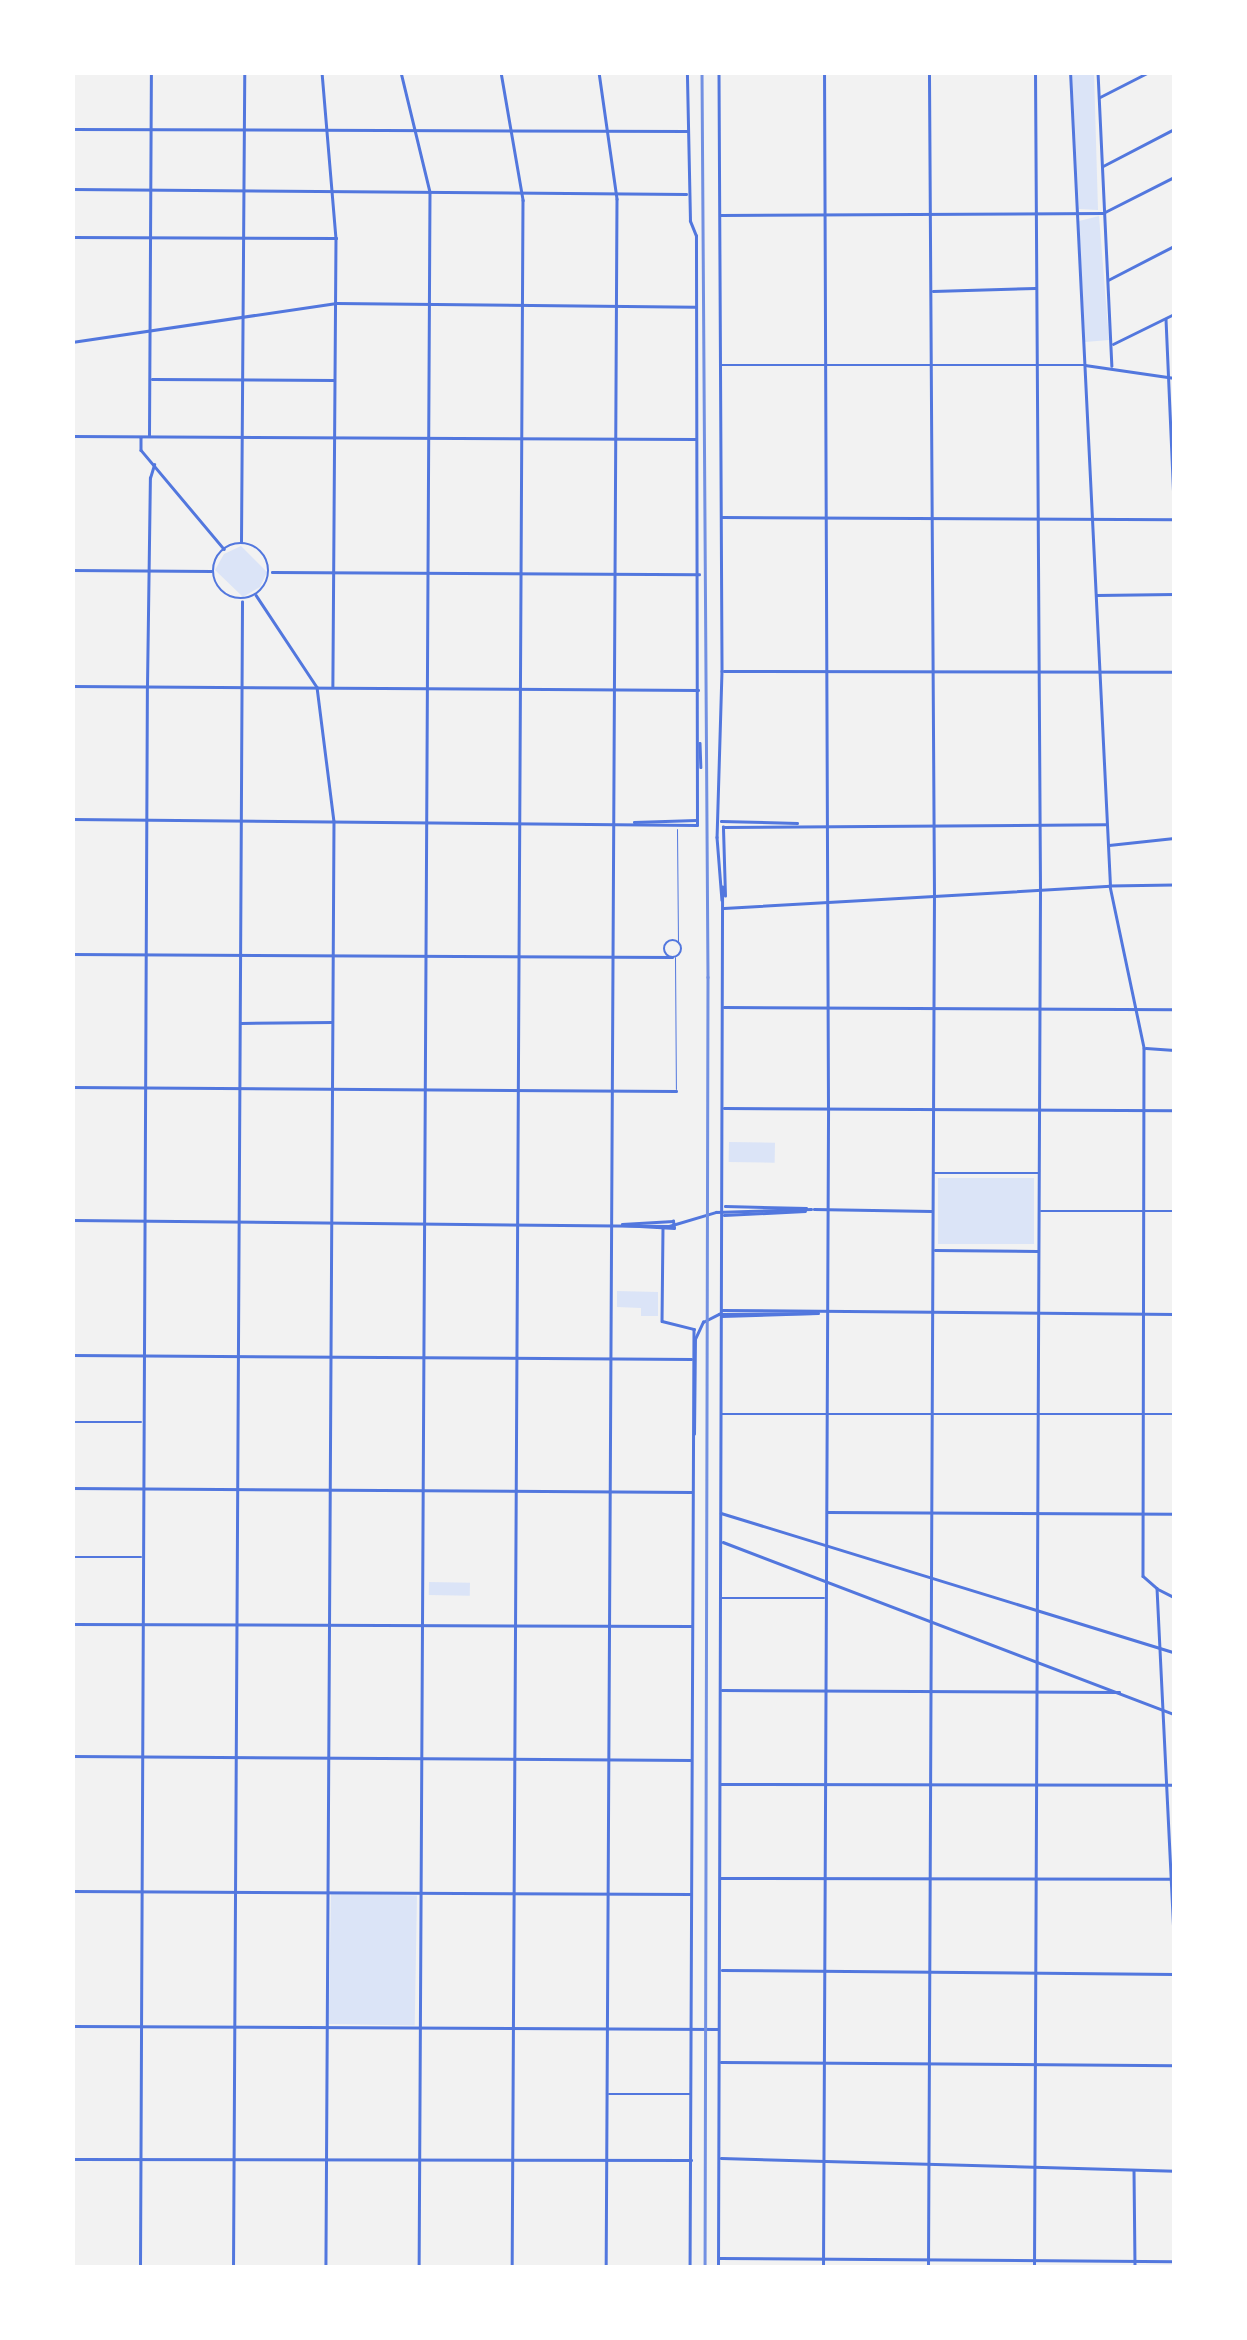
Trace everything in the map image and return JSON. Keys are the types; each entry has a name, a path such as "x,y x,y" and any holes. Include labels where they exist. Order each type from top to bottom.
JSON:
{"street":[{"path":"149,436 151,72"},
{"path":"244,72 241,542 272,572 335,569 700,574"},
{"path":"322,72 336,238 332,687"},
{"path":"401,72 430,192 418,2268"},
{"path":"501,72 522,193 512,2268"},
{"path":"599,72 616,193 606,2268"},
{"path":"687,72 690,226 696,236 701,767"},
{"path":"719,72 722,671 718,821 723,905"},
{"path":"823,2268 828,1313 824,72"},
{"path":"928,2268 934,896 929,72"},
{"path":"1034,2268 1040,1211 1035,72"},
{"path":"1070,72 1110,886 1144,1048 1144,1580 1174,1597"},
{"path":"1098,72 1112,368"},
{"path":"1099,98 1149,72"},
{"path":"72,129 688,131"},
{"path":"1101,166 1174,129"},
{"path":"720,215 1103,213 1174,177"},
{"path":"72,189 689,194"},
{"path":"72,236 336,238"},
{"path":"1107,281 1174,246"},
{"path":"931,291 1036,288"},
{"path":"72,342 336,304 697,307"},
{"path":"1111,345 1174,314"},
{"path":"1166,318 1172,377 1174,503"},
{"path":"720,365 1085,365 1172,377"},
{"path":"150,379 335,380"},
{"path":"72,436 697,439"},
{"path":"142,436 142,450 224,549"},
{"path":"140,2268 147,686 150,478 154,466"},
{"path":"722,517 1174,519"},
{"path":"211,571 224,549 241,542"},
{"path":"72,570 211,571 242,602 233,2268"},
{"path":"242,602 256,596 272,572"},
{"path":"1097,596 1174,594"},
{"path":"256,596 317,687 334,821 326,2268"},
{"path":"722,671 1174,672"},
{"path":"72,686 700,690"},
{"path":"697,822 700,728"},
{"path":"72,820 697,822"},
{"path":"718,821 1107,824"},
{"path":"633,822 676,826 697,822"},
{"path":"718,2268 723,827 798,824"},
{"path":"72,1088 676,1091 674,957 682,950 678,942 676,826"},
{"path":"1108,845 1174,838"},
{"path":"723,905 1174,885"},
{"path":"722,886 723,905"},
{"path":"664,954 668,941 678,942"},
{"path":"72,954 674,957"},
{"path":"723,1007 1174,1009"},
{"path":"240,1023 333,1022"},
{"path":"1144,1048 1174,1050"},
{"path":"722,1108 1174,1110"},
{"path":"933,1173 1039,1173"},
{"path":"722,1206 811,1209"},
{"path":"722,1214 800,1214 811,1209"},
{"path":"624,1225 670,1226 716,1212 933,1211"},
{"path":"1040,1211 1174,1212"},
{"path":"72,1220 611,1224 624,1225 663,1228 674,1228 674,1221 624,1225"},
{"path":"663,1228 662,1321 693,1326 694,1440"},
{"path":"933,1250 1038,1251"},
{"path":"720,1310 820,1313"},
{"path":"690,2268 694,2094 692,1492 696,1338 702,1322 719,1314 766,1313 1174,1314"},
{"path":"720,1316 820,1313"},
{"path":"72,1355 692,1359"},
{"path":"720,1414 1174,1414"},
{"path":"72,1422 144,1422"},
{"path":"72,1488 692,1492"},
{"path":"720,1512 1174,1652"},
{"path":"826,1512 1174,1514"},
{"path":"720,1542 1036,1658 1174,1714"},
{"path":"72,1557 144,1557"},
{"path":"1157,1588 1174,1937"},
{"path":"720,1598 826,1598"},
{"path":"72,1624 692,1626"},
{"path":"721,1690 1122,1692"},
{"path":"72,1756 692,1760"},
{"path":"720,1784 1174,1785"},
{"path":"720,1878 1172,1879"},
{"path":"72,1891 692,1894"},
{"path":"720,1970 1174,1974"},
{"path":"72,2026 719,2029"},
{"path":"720,2062 1174,2066"},
{"path":"608,2094 694,2094"},
{"path":"72,2158 692,2160"},
{"path":"720,2158 1174,2171"},
{"path":"1134,2170 1135,2268"},
{"path":"718,2258 1174,2260"}],"shaded area":[{"path":"1072,73 1094,73 1098,210 1079,209"},
{"path":"1099,216 1109,340 1085,342 1079,221"},
{"path":"241,546 267,572 260,587 243,597 215,570 224,554"},
{"path":"729,1142 775,1143 775,1163 729,1162"},
{"path":"938,1178 1034,1178 1034,1244 938,1244"},
{"path":"617,1291 658,1292 658,1316 641,1316 641,1308 617,1307"},
{"path":"429,1582 470,1583 470,1596 429,1595"},
{"path":"331,1894 417,1896 415,2025 329,2024"}],"railway":[{"path":"702,72 708,977 705,2268"}]}
